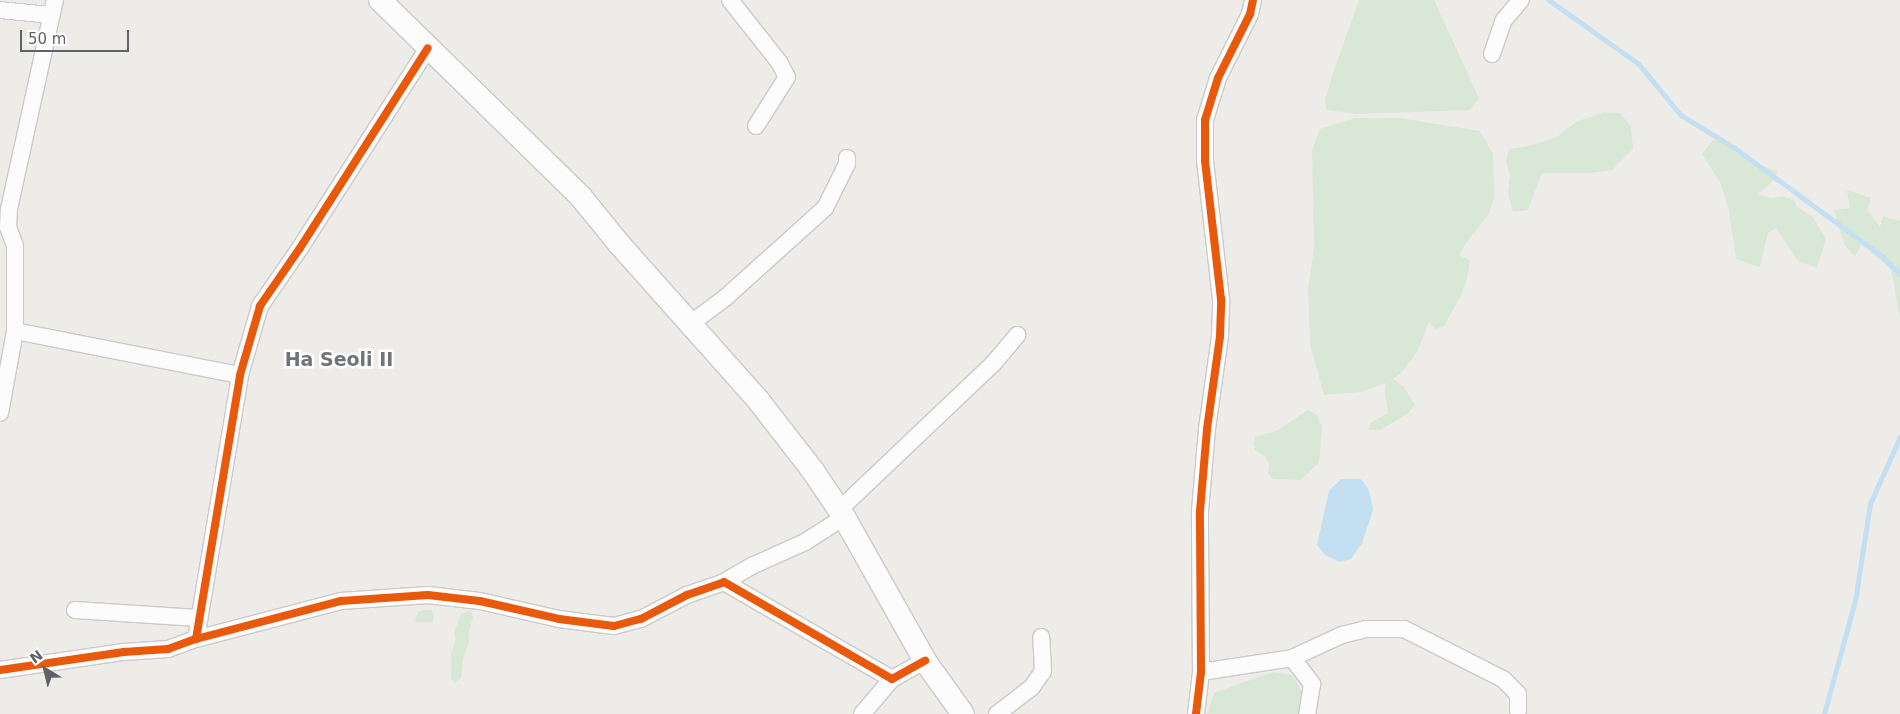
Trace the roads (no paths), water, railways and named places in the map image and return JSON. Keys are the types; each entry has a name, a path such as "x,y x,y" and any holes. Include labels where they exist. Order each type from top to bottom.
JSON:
{"main road":[{"path":"380,0 581,197 758,400 813,471 842,514 925,661 962,714"}],"street":[{"path":"730,0 779,62 787,77 756,126"},
{"path":"1196,714 1201,672 1200,511 1207,429 1220,336 1221,299 1205,160 1205,120 1218,78 1250,14 1253,0"},
{"path":"1492,54 1504,20 1521,0"},
{"path":"0,10 53,8 4,228 14,246 15,332 0,413"},
{"path":"196,639 240,375 260,306 300,248 428,48"},
{"path":"690,324 724,298 825,208 847,164 847,158"},
{"path":"15,332 240,375"},
{"path":"0,670 124,652 168,649 196,639 341,601 428,595 480,601 559,619 614,626 641,619 687,595 724,582 754,565 805,542 842,514 993,364 1017,335"},
{"path":"724,582 892,679"},
{"path":"76,610 198,618"},
{"path":"1201,672 1292,658 1313,647 1360,631 1404,629 1503,679 1518,694 1518,711"},
{"path":"997,714 1032,688 1043,671 1041,637"},
{"path":"1292,658 1312,684 1307,714"},
{"path":"862,714 892,679 925,661"}],"water":[{"path":"1341,479 1361,479 1369,490 1373,510 1362,543 1351,559 1339,562 1325,555 1317,545 1329,491"}],"waterway":[{"path":"1549,0 1639,64 1681,115 1735,148 1882,256 1900,274"},
{"path":"1824,714 1855,601 1870,504 1900,437"}],"district":[{"name":"Ha Seoli II","path":"339,360"}]}
